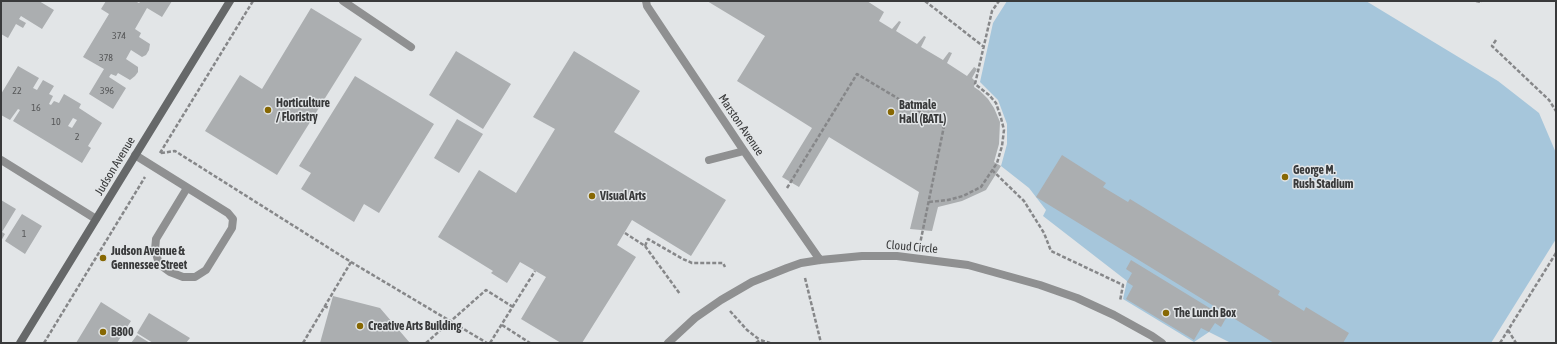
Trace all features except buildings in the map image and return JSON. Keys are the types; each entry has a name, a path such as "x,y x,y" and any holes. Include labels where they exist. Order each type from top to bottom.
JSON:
{"street":[{"name":"Judson Avenue","path":"20,343 230,1"},
{"path":"343,1 411,46"},
{"name":"Marston Avenue","path":"646,1 647,6 744,152 820,260"},
{"path":"709,160 744,152"},
{"path":"135,155 228,213 232,219 232,228 206,270 195,277 183,277 170,272 159,264 155,250 156,239 187,188"},
{"path":"1,160 96,219"},
{"name":"Cloud Circle","path":"668,343 695,318 740,289 787,268 820,260 862,256 897,256 968,265 1040,285 1077,298 1114,315 1162,343"}],"path":[{"path":"44,343 252,1"},
{"path":"926,1 984,47"},
{"path":"929,202 948,200 962,196 981,187 997,163 1002,146 1004,130 996,103 989,95 974,84 992,11 998,1"},
{"path":"1476,1 1482,2"},
{"path":"1496,40 1492,46 1549,100 1556,111"},
{"path":"778,201 857,74 944,126 916,258"},
{"path":"135,155 174,151 351,262 487,343"},
{"path":"992,170 1024,201 1044,233 1051,251 1123,284 1120,303"},
{"path":"625,233 644,246 680,294"},
{"path":"644,246 648,239 692,263 723,263 725,267"},
{"path":"1500,343 1556,253"},
{"path":"303,343 351,262"},
{"path":"490,343 535,271"},
{"path":"805,280 822,343"},
{"path":"426,343 486,290 513,307"},
{"path":"324,306 329,308"},
{"path":"734,315 747,330 760,340 770,343"},
{"path":"502,325 530,343"},
{"path":"1508,330 1516,343"},
{"path":"756,343 760,340"}],"shaded area":[{"name":"George M. Rush Stadium","path":"1007,1 1366,1 1498,81 1539,113 1556,153 1556,239 1491,343 1231,343 1209,332 1194,342 1123,299 1127,281 1043,216 1046,210 1029,188 1001,166 1007,144 1007,124 998,100 980,82 993,23"}],"place":[{"name":"Horticulture / Floristry","path":"268,110"},
{"name":"Batmale Hall (BATL)","path":"891,112"},
{"name":"George M. Rush Stadium","path":"1285,177"},
{"name":"Visual Arts","path":"592,196"},
{"name":"Judson Avenue & Gennessee Street","path":"103,258"},
{"name":"The Lunch Box","path":"1166,313"},
{"name":"Creative Arts Building","path":"360,326"},
{"name":"B800","path":"103,332"}]}
